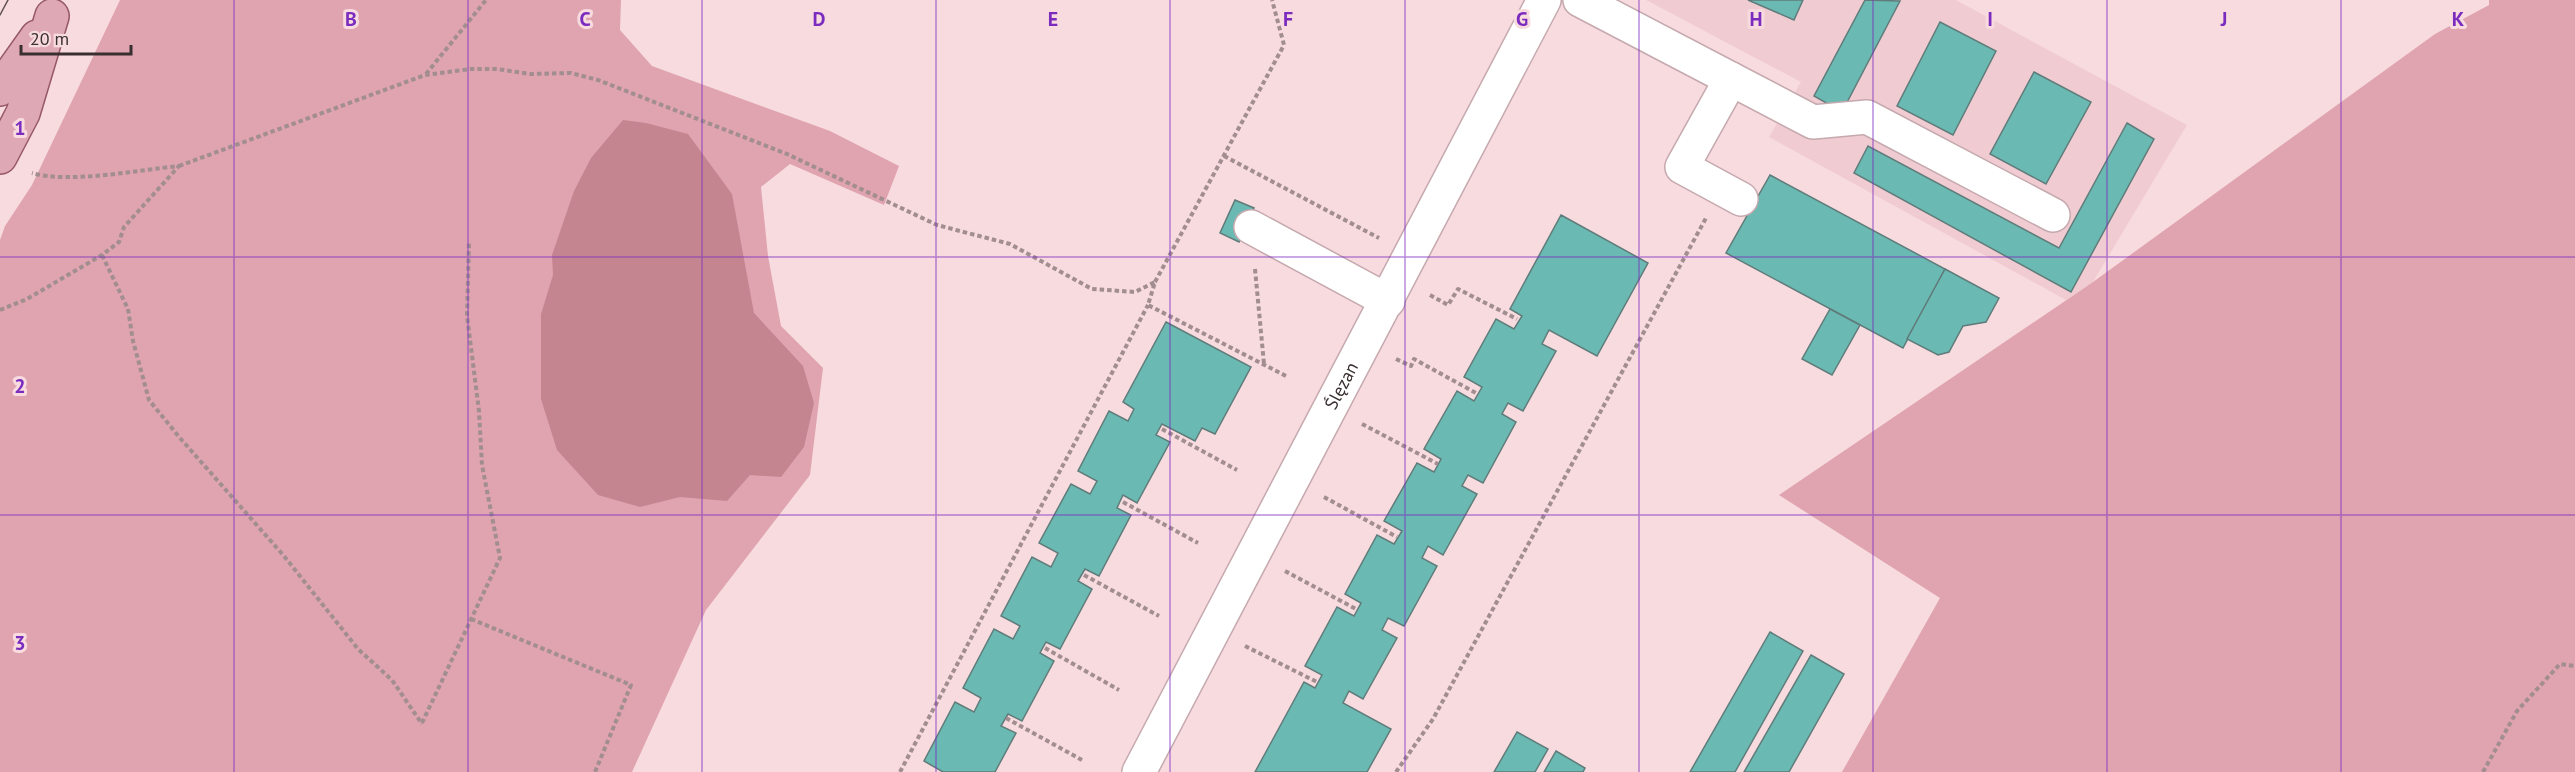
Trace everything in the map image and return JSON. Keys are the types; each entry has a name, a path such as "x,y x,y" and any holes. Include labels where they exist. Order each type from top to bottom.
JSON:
{"main road":[{"path":"0,89 56,8"},
{"path":"12,164 23,113 56,8"}],"street":[{"name":"Ślęzan","path":"1139,772 1544,0"},
{"path":"1580,0 1813,122 1867,117 2053,214"},
{"path":"1731,78 1682,167 1731,193"},
{"path":"1251,227 1388,301"}],"path":[{"path":"425,75 486,0"},
{"path":"900,772 1148,305 1155,282 1284,45 1272,0"},
{"path":"12,164 44,177 179,166 425,75 471,69 497,69 530,74 571,73 598,80 787,154 936,225 1010,244 1092,288 1135,292 1155,282"},
{"path":"1224,156 1381,239"},
{"path":"0,310 27,299 102,255 119,242 124,227 179,166"},
{"path":"1395,772 1433,719 1731,193"},
{"path":"1251,227 1264,364"},
{"path":"102,255 128,309 133,341 149,400 284,556 358,649 392,680 422,724 500,558 482,465 479,411 467,316 469,243"},
{"path":"1427,294 1449,305 1458,289 1517,319"},
{"path":"1148,305 1288,376"},
{"path":"1393,357 1411,366 1414,359 1476,393"},
{"path":"1358,423 1438,464"},
{"path":"1162,429 1237,470"},
{"path":"1320,495 1397,537"},
{"path":"1123,502 1198,543"},
{"path":"1281,568 1356,609"},
{"path":"1084,575 1159,616"},
{"path":"471,619 631,685 595,772"},
{"path":"1242,644 1317,682"},
{"path":"1045,648 1119,690"},
{"path":"2483,772 2517,711 2560,664 2575,666"},
{"path":"1006,718 1082,760"}],"shaded area":[{"path":"120,0 621,0 620,30 652,66 830,131 899,166 884,205 790,164 761,187 768,256 781,326 823,368 810,475 706,610 632,772 0,772 0,240 5,226 32,185"},
{"path":"1646,0 1956,0 2187,125 2093,282 2066,300 1769,137 1801,82"},
{"path":"2489,0 2575,0 2575,772 1842,772 1940,598 1779,495 2093,282 2435,34 2489,5"},
{"path":"623,120 646,123 688,134 732,194 754,313 803,366 814,403 804,447 781,477 750,475 727,501 680,497 640,507 598,495 557,450 541,399 541,314 553,275 552,255 574,191 591,158"}],"building":[{"path":"1748,0 1803,0 1794,20"},
{"path":"1865,0 1900,1 1842,112 1814,96"},
{"path":"1940,22 1996,51 1953,135 1897,106"},
{"path":"2034,72 2091,102 2046,184 1990,154"},
{"path":"2127,123 2154,139 2071,292 1854,173 1868,146 2059,248"},
{"path":"1770,175 1945,269 1903,348 1726,253"},
{"path":"1235,200 1254,208 1239,242 1220,233"},
{"path":"1561,215 1648,263 1597,356 1549,330 1542,344 1556,351 1523,411 1508,403 1502,414 1516,422 1483,483 1468,475 1462,486 1477,494 1443,555 1428,546 1422,558 1437,566 1404,626 1388,618 1382,630 1397,638 1363,699 1349,691 1343,703 1391,729 1367,772 1255,772 1304,682 1315,688 1322,675 1305,666 1337,607 1354,616 1361,603 1345,594 1377,535 1394,544 1402,531 1384,521 1417,463 1434,472 1441,459 1424,449 1457,391 1474,401 1482,387 1464,377 1496,319 1514,329 1522,316 1510,309"},
{"path":"1945,269 1999,298 1986,322 1963,326 1949,352 1938,355 1907,339"},
{"path":"1830,309 1860,325 1832,375 1802,359"},
{"path":"1166,322 1251,367 1215,434 1202,428 1195,441 1162,424 1156,435 1170,442 1137,503 1123,495 1117,508 1131,515 1099,576 1085,569 1078,581 1092,589 1060,649 1046,642 1040,653 1054,661 1022,721 1008,714 1001,726 1016,733 995,772 943,772 924,761 955,702 974,712 981,698 963,688 994,629 1013,639 1020,626 1001,616 1032,557 1051,567 1058,553 1039,543 1071,484 1090,494 1097,481 1078,471 1109,411 1128,421 1134,409 1123,402"},
{"path":"1770,632 1803,651 1735,772 1690,772"},
{"path":"1811,655 1844,674 1789,772 1744,772"},
{"path":"1517,732 1548,749 1535,772 1494,772"},
{"path":"1556,751 1585,768 1583,772 1544,772"}],"tram line":[{"path":"0,15 8,0"}]}
